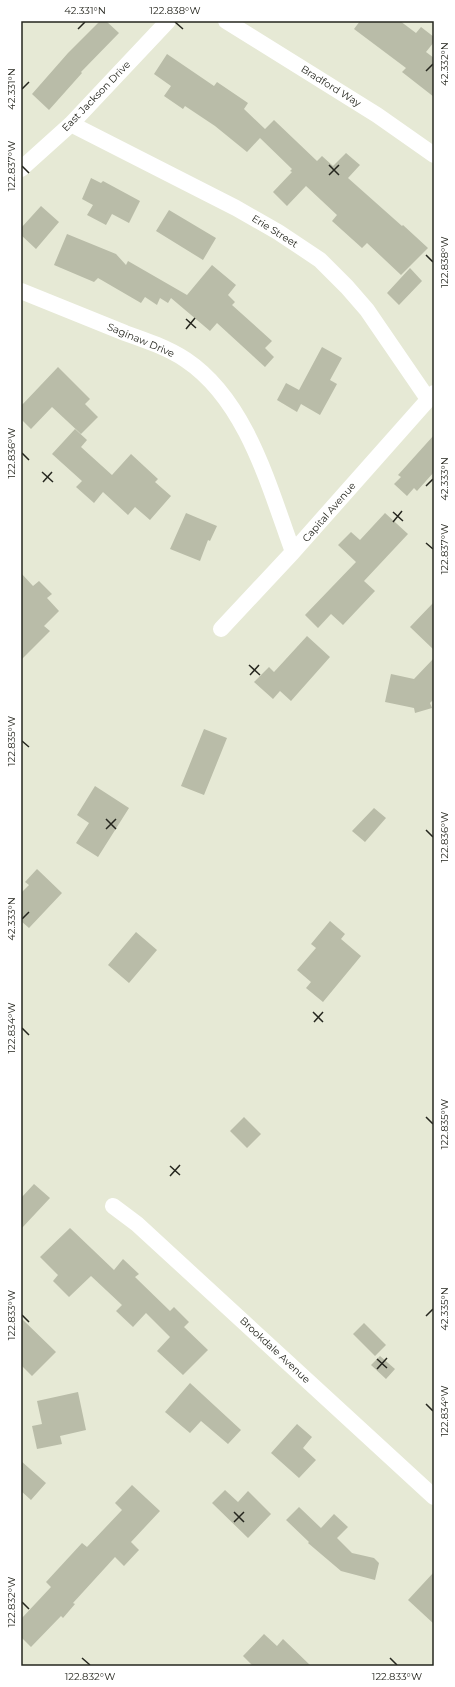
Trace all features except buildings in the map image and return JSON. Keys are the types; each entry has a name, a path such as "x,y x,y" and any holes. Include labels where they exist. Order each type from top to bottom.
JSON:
{"street":[{"name":"East Jackson Drive","path":"21,169 71,124 168,21"},
{"name":"Bradford Way","path":"226,21 377,115 434,155"},
{"name":"Erie Street","path":"71,124 236,208 278,232 320,260 367,310 431,396"},
{"name":"Saginaw Drive","path":"21,291 156,345 186,359 206,376 220,392 245,430 255,450 294,552"},
{"name":"Capital Avenue","path":"221,629 294,552 431,396"},
{"name":"Brookdale Avenue","path":"113,1206 137,1224 434,1497"}]}
